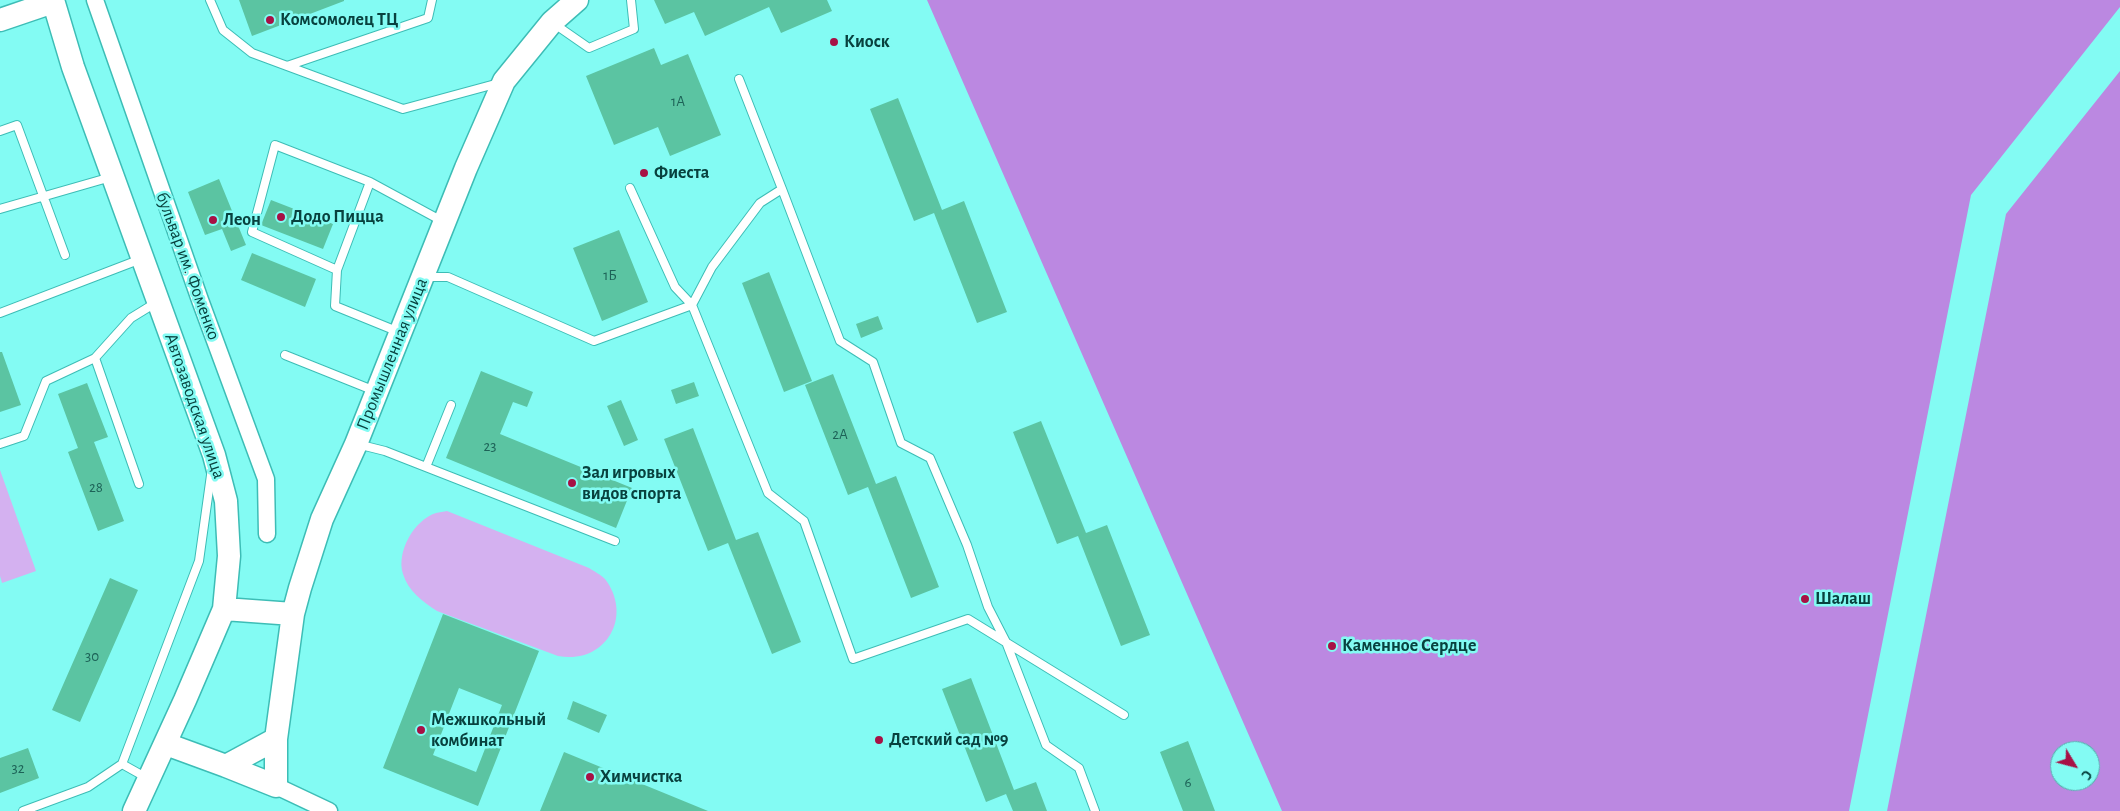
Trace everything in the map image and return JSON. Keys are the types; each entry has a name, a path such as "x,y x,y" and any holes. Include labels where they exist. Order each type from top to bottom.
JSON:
{"street":[{"name":"бульвар им. Фоменко","path":"95,0 200,300 266,479 267,534"},
{"name":"Промышленная улица","path":"276,786 276,739 293,614 322,519 356,444 446,224 466,168 504,81 552,22 577,0"},
{"path":"0,20 55,1"},
{"name":"Автозаводская улица","path":"55,1 73,67 160,301 214,455 227,510 229,556 224,609 166,744 134,811"},
{"path":"224,609 293,614"},
{"path":"226,766 276,739"},
{"path":"166,744 276,786 329,811"}],"lane":[{"path":"210,0 223,30 252,53 403,109 504,81"},
{"path":"287,66 428,18 432,0"},
{"path":"552,22 589,48 634,29 631,0"},
{"path":"739,79 840,340 873,362 901,444 930,458 967,545 988,606 1006,642 1046,745 1079,768 1095,811"},
{"path":"0,131 17,125 65,255"},
{"path":"337,270 252,232 275,145 370,182 446,224"},
{"path":"0,210 113,176"},
{"path":"370,182 337,270 335,306 401,332"},
{"path":"630,188 675,287 692,305 768,493 804,521 853,659 968,619 1124,715"},
{"path":"423,277 448,277 594,341 692,305 712,267 760,203 782,189"},
{"path":"0,313 143,258"},
{"path":"0,444 24,436 46,381 95,358 130,318 160,301"},
{"path":"285,355 377,392"},
{"path":"95,358 140,484"},
{"path":"426,467 451,405"},
{"path":"356,444 426,467 615,541"},
{"path":"23,811 88,787 122,764 199,561 214,455"},
{"path":"122,764 148,779"}],"shaded area":[{"path":"927,0 2120,0 2120,7 1971,195 1849,811 1282,811"},
{"path":"2120,71 2120,811 1887,811 2006,214"},
{"path":"0,470 36,571 2,583 0,576"},
{"path":"447,511 589,568 602,576 613,594 616,608 615,622 610,635 601,646 589,653 575,657 558,656 437,611 426,604 412,591 405,580 402,556 409,538 421,522 436,513"}],"building":[{"name":"Комсомолец ТЦ","path":"239,0 344,0 344,1 252,36"},
{"path":"654,0 827,0 832,11 781,33 769,7 705,36 694,12 665,24"},
{"path":"654,48 661,65 688,54 721,135 670,156 658,127 614,145 586,76"},
{"path":"898,98 942,210 964,201 1007,312 977,323 934,213 914,221 870,109"},
{"path":"219,179 246,245 231,251 222,229 205,235 188,192"},
{"path":"271,200 333,224 323,249 261,225"},
{"path":"619,230 648,302 602,321 573,248"},
{"path":"252,253 316,279 305,307 241,280"},
{"path":"769,272 812,381 784,392 742,283"},
{"path":"878,316 883,329 861,338 856,324"},
{"path":"0,352 2,352 21,405 0,412"},
{"path":"481,371 533,392 527,407 513,402 500,434 632,488 616,528 446,458"},
{"path":"833,374 876,484 896,476 939,587 911,598 868,487 848,495 805,385"},
{"path":"694,382 699,396 676,404 671,390"},
{"path":"87,383 108,437 94,442 124,521 98,531 68,452 78,448 58,394"},
{"path":"621,400 638,440 624,446 607,406"},
{"path":"1041,421 1086,533 1107,525 1150,635 1121,646 1078,536 1057,544 1013,432"},
{"path":"693,428 736,540 758,532 801,642 772,654 728,543 708,551 664,439"},
{"path":"110,578 138,590 80,722 52,710"},
{"name":"Межшкольный комбинат","path":"443,614 539,651 478,806 383,768","holes":["459,688 502,705 476,772 433,755"]},
{"path":"971,678 1014,790 1036,782 1047,811 1013,811 1006,794 986,802 942,689"},
{"path":"573,701 607,715 599,733 567,719"},
{"path":"1188,741 1215,811 1183,811 1160,752"},
{"path":"28,748 39,778 0,793 0,758"},
{"name":"Химчистка","path":"564,752 708,811 540,811"}],"place":[{"name":"Комсомолец ТЦ","path":"270,20"},
{"name":"Киоск","path":"834,42"},
{"name":"Фиеста","path":"644,173"},
{"name":"Додо Пицца","path":"281,217"},
{"name":"Леон","path":"213,220"},
{"name":"Зал игровых видов спорта","path":"572,483"},
{"name":"Шалаш","path":"1805,599"},
{"name":"Каменное Сердце","path":"1332,646"},
{"name":"Межшкольный комбинат","path":"421,730"},
{"name":"Детский сад №9","path":"879,740"},
{"name":"Химчистка","path":"590,777"}]}
